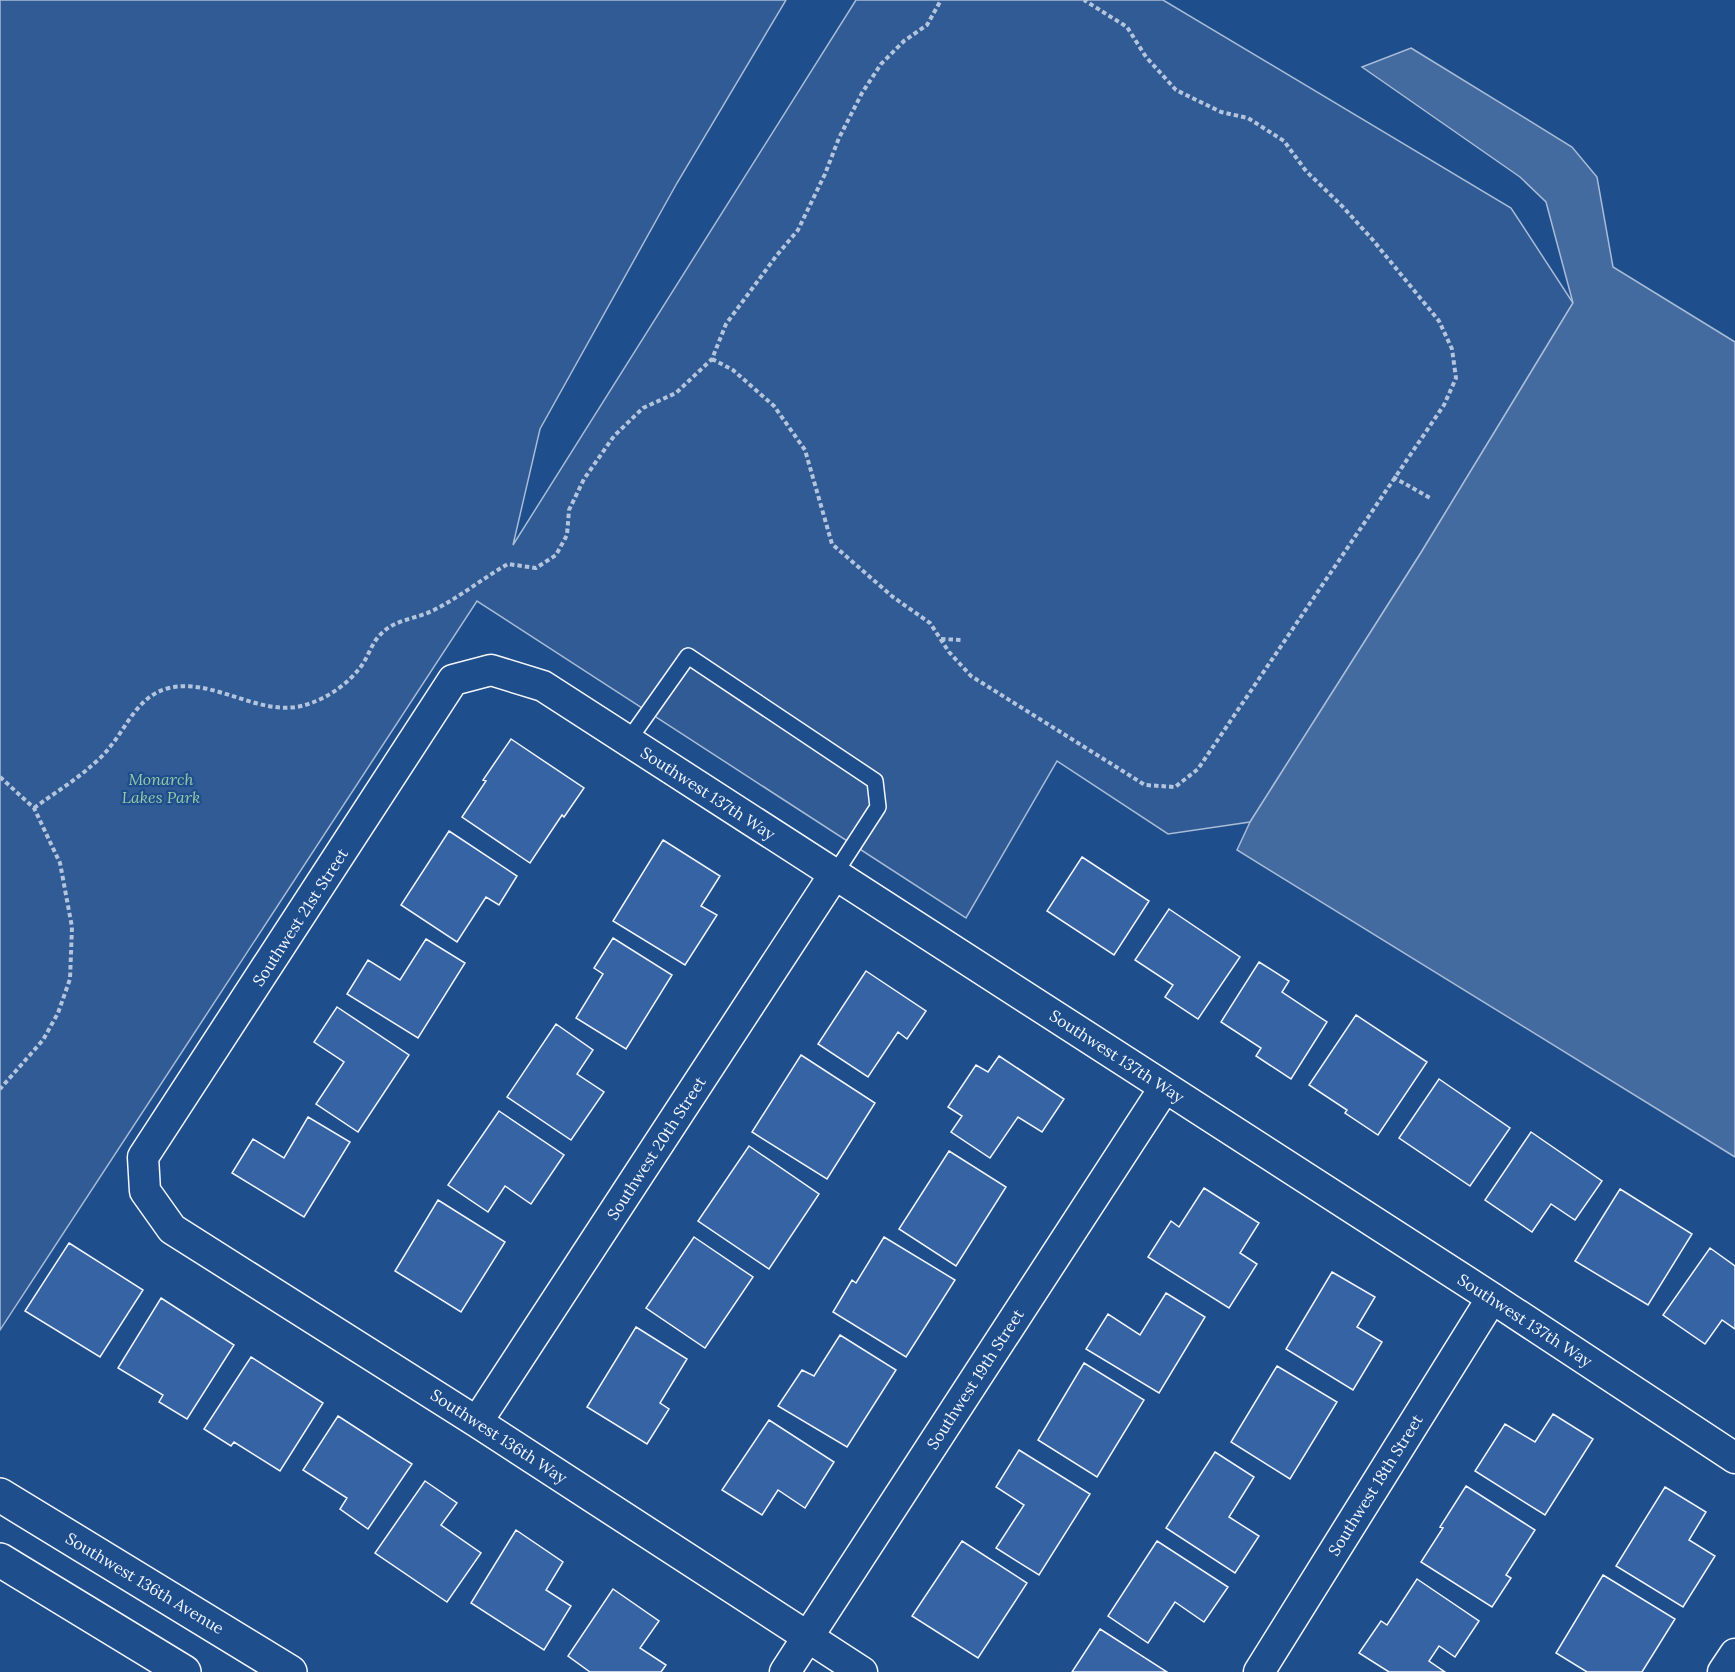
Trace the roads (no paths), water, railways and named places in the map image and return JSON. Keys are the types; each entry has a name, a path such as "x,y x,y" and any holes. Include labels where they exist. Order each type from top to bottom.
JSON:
{"street":[{"name":"Southwest 137th Way","path":"490,670 543,686 1492,1298 1735,1458"},
{"name":"Southwest 21st Street","path":"145,1191 144,1157 453,680 490,670"},
{"name":"Southwest 20th Street","path":"477,1422 834,874"},
{"name":"Southwest 19th Street","path":"785,1672 1165,1087"},
{"name":"Southwest 136th Way","path":"145,1191 172,1229 477,1422 862,1672"},
{"name":"Southwest 18th Street","path":"1259,1672 1492,1298"},
{"name":"Southwest 136th Avenue","path":"0,1495 290,1672"},
{"path":"0,1560 184,1672"},
{"path":"1723,1672 1735,1654"}],"lane":[{"path":"627,741 688,656 875,781 878,807 834,874"}],"park label":[{"name":"Monarch Lakes Park","path":"161,788"}]}
